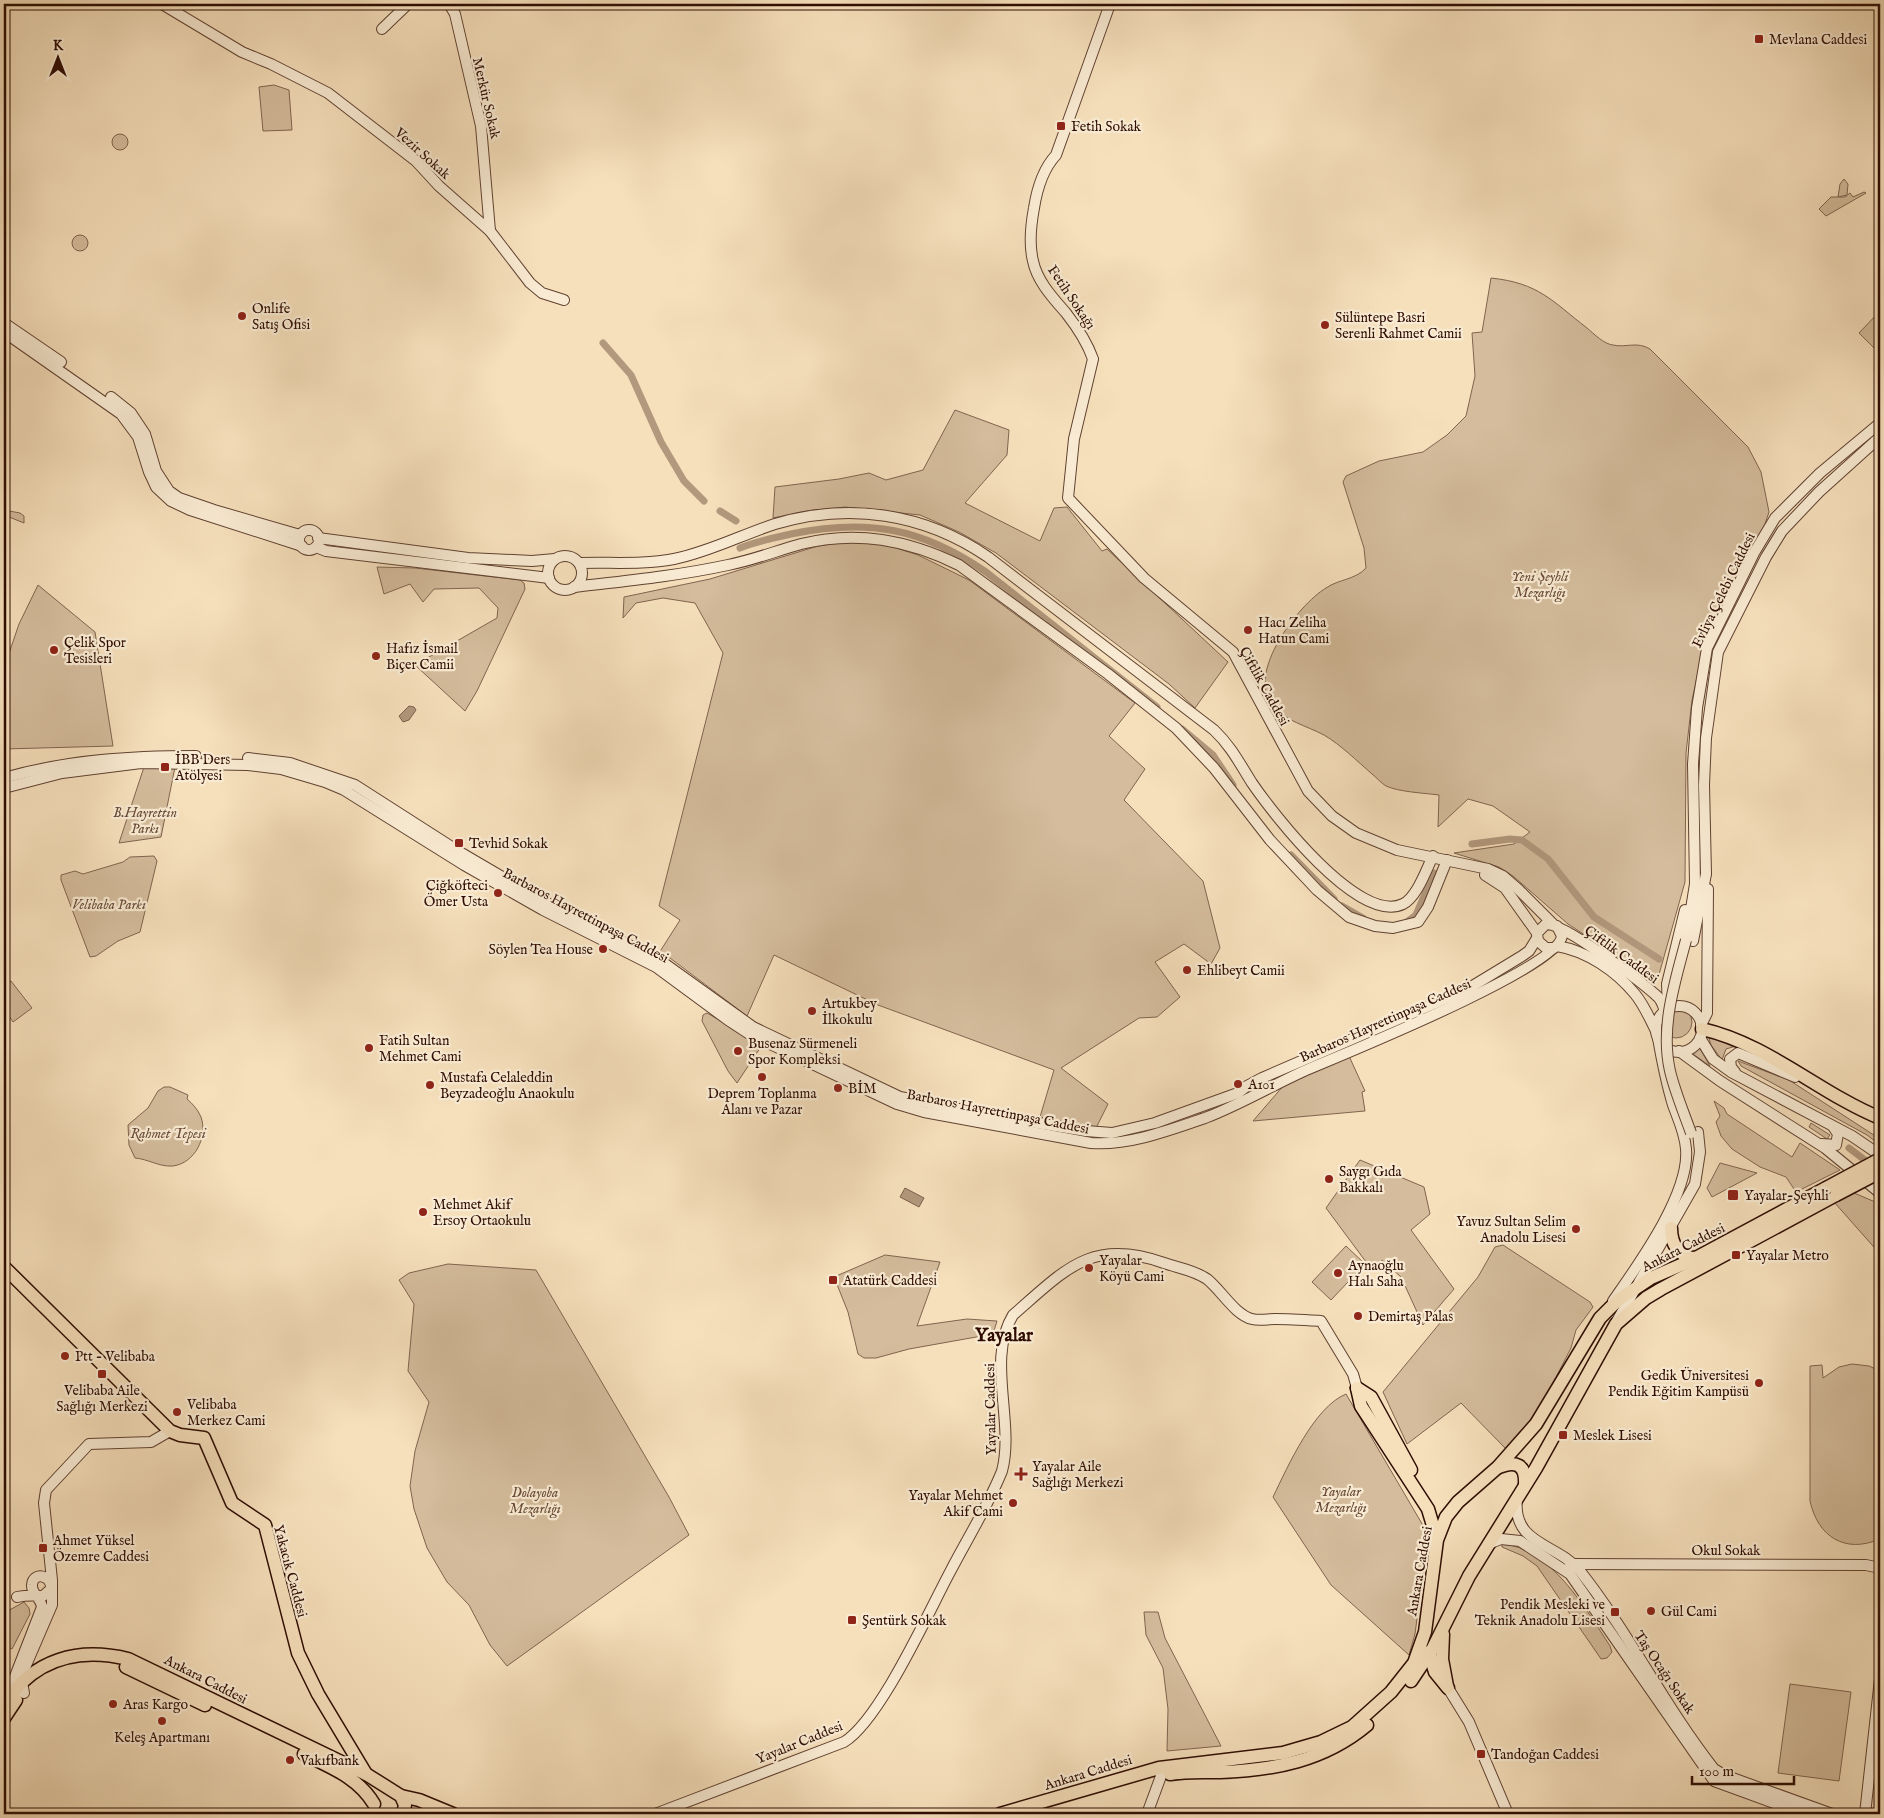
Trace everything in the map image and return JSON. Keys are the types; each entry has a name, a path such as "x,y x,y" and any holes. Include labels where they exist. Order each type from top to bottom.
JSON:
{"main road":[{"path":"1701,1031 1734,1040 1780,1062 1850,1105 1880,1118"},
{"name":"Ankara Caddesi","path":"1023,1814 1160,1772 1270,1769 1316,1756 1342,1744 1366,1726 1389,1705 1420,1670 1430,1654 1487,1545 1536,1468 1616,1324 1646,1298 1831,1192 1880,1159"},
{"name":"Ankara Caddesi","path":"1000,1814 1160,1772 1270,1756 1306,1747 1352,1727 1404,1678 1414,1663 1425,1632 1428,1594 1437,1540 1442,1525 1451,1509 1498,1467 1536,1424 1596,1324 1606,1311 1629,1288 1696,1258 1831,1192 1880,1172"},
{"path":"1671,1228 1676,1248 1690,1258 1696,1258"},
{"path":"4,1267 170,1431"},
{"path":"1357,1388 1372,1397 1431,1505 1435,1508 1451,1509"},
{"path":"1357,1388 1361,1406 1428,1509 1437,1540"},
{"name":"Yakacık Caddesi","path":"170,1431 180,1435 204,1438 232,1503 265,1525 298,1653 347,1745 366,1774"},
{"path":"1498,1467 1510,1463 1521,1465 1525,1472 1525,1484"},
{"path":"1428,1594 1430,1608 1434,1613 1443,1615 1452,1610"},
{"path":"1443,1630 1442,1659 1448,1688"},
{"path":"1425,1632 1435,1672 1448,1688"},
{"name":"Ankara Caddesi","path":"4,1704 46,1666 66,1657 90,1653 113,1656 149,1667 366,1774 398,1794 419,1800 453,1814"},
{"name":"Ankara Caddesi","path":"4,1718 21,1689 52,1672 76,1662 102,1662 125,1667 342,1773 367,1793 374,1810"},
{"path":"1420,1670 1435,1672"},
{"path":"338,1760 347,1756 347,1745"},
{"path":"374,1810 382,1793 398,1794 405,1805 402,1814"}],"street":[{"name":"Vezir Sokak","path":"162,4 242,52 278,67 328,93 416,161 439,186 490,231 530,283 542,293 564,300"},
{"path":"382,29 408,4"},
{"name":"Merkür Sokak","path":"449,4 454,14 481,126 490,231"},
{"name":"Fetih Sokağı","path":"1068,498 1074,439 1094,365 1083,338 1038,274 1033,262 1031,245 1032,218 1041,182 1049,163 1056,155 1110,4"},
{"path":"4,323 121,409 144,444 159,477 169,491 192,506 300,535"},
{"path":"4,332 121,409"},
{"name":"Evliya Çelebi Caddesi","path":"1689,941 1695,893 1693,764 1697,708 1707,648 1754,553 1775,518 1809,484 1880,423"},
{"name":"Evliya Çelebi Caddesi","path":"1701,1031 1707,1013 1708,887 1704,784 1706,738 1718,652 1766,556 1782,531 1819,492 1880,438"},
{"path":"144,444 149,472 164,496 309,549 317,542 468,558 532,561 566,556 574,558 580,563 582,568 581,579 574,587"},
{"path":"149,472 159,477"},
{"path":"1809,484 1819,492"},
{"name":"Çiftlik Caddesi","path":"1068,498 1144,578 1233,652 1308,791 1332,816 1364,836 1397,850 1488,869 1503,876 1555,925 1596,950 1659,998 1667,1010"},
{"path":"580,563 635,563 675,559 773,525 829,513 875,513 923,524 951,535 988,557 1214,730 1232,750 1269,805 1320,862 1351,892 1381,906 1395,907 1405,904 1411,898 1433,856"},
{"path":"302,546 299,541 300,535 304,531 310,530 316,533 317,542"},
{"path":"317,542 332,551 549,578 559,588 711,569 746,562 800,545 837,537 858,536 906,544 932,552 959,565 1157,711 1199,750 1256,823 1308,880 1355,921 1393,928 1418,922 1428,907 1446,860"},
{"path":"549,578 550,566 555,559"},
{"name":"Barbaros Hayrettinpaşa Caddesi","path":"4,778 58,765 120,757 290,763 355,786 561,911 661,961 753,1028 900,1097 944,1107 1086,1131 1112,1133 1134,1129 1238,1093 1262,1078 1466,990 1529,951 1537,935"},
{"name":"Barbaros Hayrettinpaşa Caddesi","path":"4,788 42,776 121,764 249,761 316,779 344,790 464,865 543,910 656,967 751,1035 897,1104 924,1112 1091,1143 1110,1144 1135,1138 1222,1111 1303,1072 1471,998 1556,947"},
{"name":"Çiftlik Caddesi","path":"1446,860 1498,882 1523,910 1537,935"},
{"name":"Evliya Çelebi Caddesi","path":"1667,1010 1667,984 1695,873"},
{"name":"Evliya Çelebi Caddesi","path":"1695,1132 1677,1069 1672,1032 1676,1000 1706,874"},
{"path":"1543,925 1555,925 1562,936 1556,947 1543,947 1537,935 1543,925"},
{"name":"Çiftlik Caddesi","path":"1556,947 1580,951 1620,980 1636,994 1657,1034"},
{"path":"1616,1324 1629,1288 1677,1193 1684,1171 1686,1150 1683,1132 1662,1066 1657,1034 1659,1018 1667,1010 1682,1006 1695,1012 1713,1059 1737,1075 1852,1136 1880,1155"},
{"path":"1679,1051 1691,1048 1701,1031"},
{"path":"1657,1034 1666,1048 1679,1051 1720,1080 1818,1143 1880,1192"},
{"path":"1737,1075 1730,1063 1733,1055 1738,1053 1795,1077"},
{"path":"1818,1143 1831,1146 1836,1145 1838,1134 1834,1128"},
{"path":"1629,1288 1671,1228 1695,1184 1700,1152 1695,1132"},
{"path":"1629,1288 1663,1235 1689,1184 1695,1132"},
{"name":"Yayalar Caddesi","path":"655,1814 844,1742 853,1736 868,1718 907,1653 1002,1471 1005,1443 1002,1349 1008,1324 1013,1315 1064,1271 1098,1256 1123,1252 1134,1254 1204,1277 1224,1293 1238,1311 1253,1320 1320,1321 1353,1374 1357,1388"},
{"path":"21,1689 21,1677 52,1605 44,1503 46,1490 89,1444 151,1442 170,1431"},
{"path":"1517,1498 1516,1516 1525,1532 1567,1566 1574,1579 1629,1649 1714,1781 1787,1803 1832,1814"},
{"path":"1487,1545 1501,1539 1520,1541 1567,1566"},
{"path":"21,1689 14,1679 40,1613 41,1600 32,1590 33,1581 42,1568 48,1546"},
{"name":"Okul Sokak","path":"1567,1566 1866,1564 1880,1568"},
{"path":"44,1576 50,1580 51,1586 46,1594 16,1597 38,1577 44,1576"},
{"path":"1865,1814 1880,1679"},
{"path":"1448,1688 1469,1722 1508,1814"},
{"path":"1147,1814 1160,1772"},
{"path":"1787,1803 1804,1814"}],"green space":[{"path":"274,85 289,90 292,130 263,131 259,87"},
{"path":"117,134 123,134 128,139 126,148 117,150 112,145 112,139"},
{"path":"1844,179 1848,184 1847,195 1838,197 1840,184"},
{"path":"1864,192 1866,193 1826,216 1819,209 1831,197 1845,197 1850,193 1853,197"},
{"path":"80,235 88,243 80,251 72,243"},
{"name":"Yeni Şeyhli Mezarlığı","path":"1491,278 1521,284 1544,295 1606,343 1618,346 1641,345 1650,349 1748,447 1761,472 1769,512 1765,524 1706,637 1692,700 1686,753 1685,882 1658,978 1652,979 1568,924 1513,876 1499,867 1454,853 1514,844 1530,832 1493,806 1468,799 1438,827 1439,795 1405,791 1386,786 1330,739 1277,711 1266,691 1266,676 1270,658 1290,624 1302,609 1326,588 1357,575 1366,568 1364,548 1343,482 1346,476 1379,461 1423,452 1447,435 1466,416 1475,376 1472,333 1482,332"},
{"path":"1880,313 1880,354 1859,333"},
{"path":"955,410 1009,430 1007,455 965,503 1040,541 1054,508 1067,507 1102,551 1107,549 1228,662 1195,708 1169,684 996,553 959,532 920,515 845,507 807,511 773,518 775,487 839,479 869,473 886,480 923,470"},
{"path":"4,510 20,513 24,516 24,523 4,515"},
{"path":"851,541 884,544 918,555 969,580 1135,703 1109,736 1145,769 1124,800 1203,881 1220,948 1211,964 1184,944 1155,962 1180,997 1157,1017 1139,1018 1061,1068 1108,1104 1096,1128 1040,1117 1054,1070 878,1005 774,955 747,1016 670,958 659,953 680,920 659,906 723,653 695,603 663,598 636,603 623,618 624,597 710,579 818,546"},
{"path":"377,567 415,568 520,580 524,583 525,589 477,691 465,711 415,665 497,618 498,608 479,588 434,589 423,602 410,584 384,594"},
{"name":"Çelik Spor Tesisleri","path":"38,585 95,632 113,746 4,749 4,668 19,624"},
{"name":"B.Hayrettin Parkı","path":"144,767 175,767 161,837 119,843"},
{"name":"Velibaba Parkı","path":"154,856 157,861 140,932 118,941 96,956 90,957 61,880 61,875 75,871 83,874 123,862 130,857"},
{"path":"11,981 32,1008 13,1022 4,1009 4,986"},
{"path":"1676,1006 1682,1007 1687,1011 1691,1016 1691,1028 1687,1033 1682,1037 1676,1038 1670,1037 1665,1033 1661,1028 1660,1022 1661,1016 1665,1011 1670,1007"},
{"name":"Busenaz Sürmeneli Spor Kompleksi","path":"707,1013 762,1045 737,1083 728,1071 702,1021 703,1015"},
{"path":"1708,1035 1736,1046 1726,1049 1722,1060 1711,1045"},
{"path":"1698,1045 1710,1066 1690,1052"},
{"path":"1349,1056 1365,1091 1362,1092 1365,1111 1253,1121 1284,1085"},
{"path":"1738,1061 1789,1080 1880,1139 1880,1145 1867,1135 1741,1066"},
{"name":"Rahmet Tepesi","path":"164,1087 170,1087 188,1095 187,1099 198,1112 203,1125 203,1133 198,1148 188,1160 173,1166 135,1158 129,1145 128,1125 148,1108 158,1091"},
{"path":"1714,1101 1724,1108 1727,1114 1792,1157 1800,1143 1840,1170 1796,1192 1786,1177 1760,1167 1732,1149 1721,1136 1716,1122 1720,1116"},
{"path":"1811,1123 1830,1135 1827,1139 1809,1127"},
{"path":"1360,1160 1424,1187 1430,1214 1411,1230 1454,1289 1423,1325 1401,1277 1382,1260 1372,1270 1326,1208"},
{"path":"1720,1163 1757,1173 1712,1197 1707,1188"},
{"path":"1854,1193 1880,1204 1880,1254 1834,1202"},
{"path":"1503,1245 1590,1302 1593,1307 1576,1330 1571,1348 1535,1418 1506,1449 1461,1403 1407,1444 1383,1392 1478,1277 1495,1247"},
{"name":"Aynaoğlu Halı Saha","path":"1346,1246 1365,1264 1331,1300 1312,1282"},
{"path":"885,1255 940,1262 917,1326 967,1319 997,1321 993,1334 909,1349 876,1358 864,1358 858,1354 848,1312 834,1277"},
{"name":"Dolayoba Mezarlığı","path":"448,1264 536,1270 669,1497 689,1535 507,1666 490,1645 469,1605 447,1582 427,1548 414,1509 410,1486 415,1451 429,1402 408,1371 414,1304 399,1280 409,1273"},
{"path":"1852,1364 1869,1366 1880,1371 1880,1539 1855,1544 1845,1543 1826,1533 1814,1514 1810,1501 1810,1366 1822,1365 1823,1378 1839,1367"},
{"name":"Yayalar Mezarlığı","path":"1346,1394 1428,1534 1415,1634 1409,1655 1331,1585 1273,1497 1294,1454 1313,1424 1334,1401"},
{"path":"1502,1544 1519,1548 1536,1556 1565,1582 1610,1646 1612,1652 1607,1658 1601,1659 1537,1566 1523,1556 1502,1547"},
{"path":"24,1602 29,1608 30,1614 12,1649 4,1645 4,1613"},
{"path":"1144,1612 1158,1612 1165,1638 1221,1746 1167,1751 1168,1709 1163,1668 1146,1635"},
{"path":"1790,1684 1851,1692 1839,1781 1778,1773"}],"shaded area":[{"path":"409,706 414,707 416,710 409,720 403,722 399,716"},
{"path":"905,1188 924,1198 919,1207 900,1197"}],"waterway":[{"path":"603,343 631,375 661,442 684,481 704,501"},
{"path":"720,511 736,521"},
{"path":"740,548 791,534 845,527 893,530 916,536 939,545 986,572 1157,707"},
{"path":"1182,729 1213,755 1233,785"},
{"path":"1472,844 1510,839 1522,840 1548,859 1594,917 1659,959"},
{"path":"1291,855 1334,899"},
{"path":"1404,924 1416,915 1434,873"},
{"path":"1342,906 1363,918"},
{"path":"1849,1148 1870,1164"}],"place":[{"name":"Mevlana Caddesi","path":"1759,39"},
{"name":"Fetih Sokak","path":"1061,126"},
{"name":"Onlife Satış Ofisi","path":"242,316"},
{"name":"Sülüntepe Basri Serenli Rahmet Camii","path":"1325,325"},
{"name":"Hacı Zeliha Hatun Cami","path":"1248,630"},
{"name":"Çelik Spor Tesisleri","path":"54,650"},
{"name":"Hafız İsmail Biçer Camii","path":"376,656"},
{"name":"İBB Ders Atölyesi","path":"165,767"},
{"name":"Tevhid Sokak","path":"459,843"},
{"name":"Çiğköfteci Ömer Usta","path":"498,893"},
{"name":"Söylen Tea House","path":"603,949"},
{"name":"Ehlibeyt Camii","path":"1187,970"},
{"name":"Artukbey İlkokulu","path":"812,1011"},
{"name":"Fatih Sultan Mehmet Cami","path":"369,1048"},
{"name":"Busenaz Sürmeneli Spor Kompleksi","path":"738,1051"},
{"name":"Deprem Toplanma Alanı ve Pazar","path":"762,1077"},
{"name":"A101","path":"1238,1084"},
{"name":"Mustafa Celaleddin Beyzadeoğlu Anaokulu","path":"430,1085"},
{"name":"BİM","path":"838,1088"},
{"name":"Saygı Gıda Bakkalı","path":"1329,1179"},
{"name":"Yayalar-Şeyhli","path":"1733,1195"},
{"name":"Mehmet Akif Ersoy Ortaokulu","path":"423,1212"},
{"name":"Yavuz Sultan Selim Anadolu Lisesi","path":"1576,1229"},
{"name":"Yayalar Metro","path":"1736,1255"},
{"name":"Yayalar Köyü Cami","path":"1089,1268"},
{"name":"Aynaoğlu Halı Saha","path":"1338,1273"},
{"name":"Atatürk Caddesi̇","path":"833,1280"},
{"name":"Demirtaş Palas","path":"1358,1316"},
{"name":"Ptt - Velibaba","path":"65,1356"},
{"name":"Velibaba Aile Sağlığı Merkezi","path":"102,1374"},
{"name":"Gedik Üniversitesi Pendik Eğitim Kampüsü","path":"1759,1383"},
{"name":"Velibaba Merkez Cami","path":"177,1412"},
{"name":"Meslek Lisesi","path":"1563,1435"},
{"name":"Yayalar Aile Sağlığı Merkezi","path":"1021,1474"},
{"name":"Yayalar Mehmet Akif Cami","path":"1013,1503"},
{"name":"Ahmet Yüksel Özemre Caddesi","path":"43,1548"},
{"name":"Gül Cami","path":"1651,1611"},
{"name":"Pendik Mesleki ve Teknik Anadolu Lisesi","path":"1615,1612"},
{"name":"Şentürk Sokak","path":"852,1620"},
{"name":"Aras Kargo","path":"113,1704"},
{"name":"Keleş Apartmanı","path":"162,1721"},
{"name":"Tandoğan Caddesi","path":"1481,1754"},
{"name":"Vakıfbank","path":"290,1760"}],"district":[{"name":"Yayalar","path":"1004,1334"}]}
